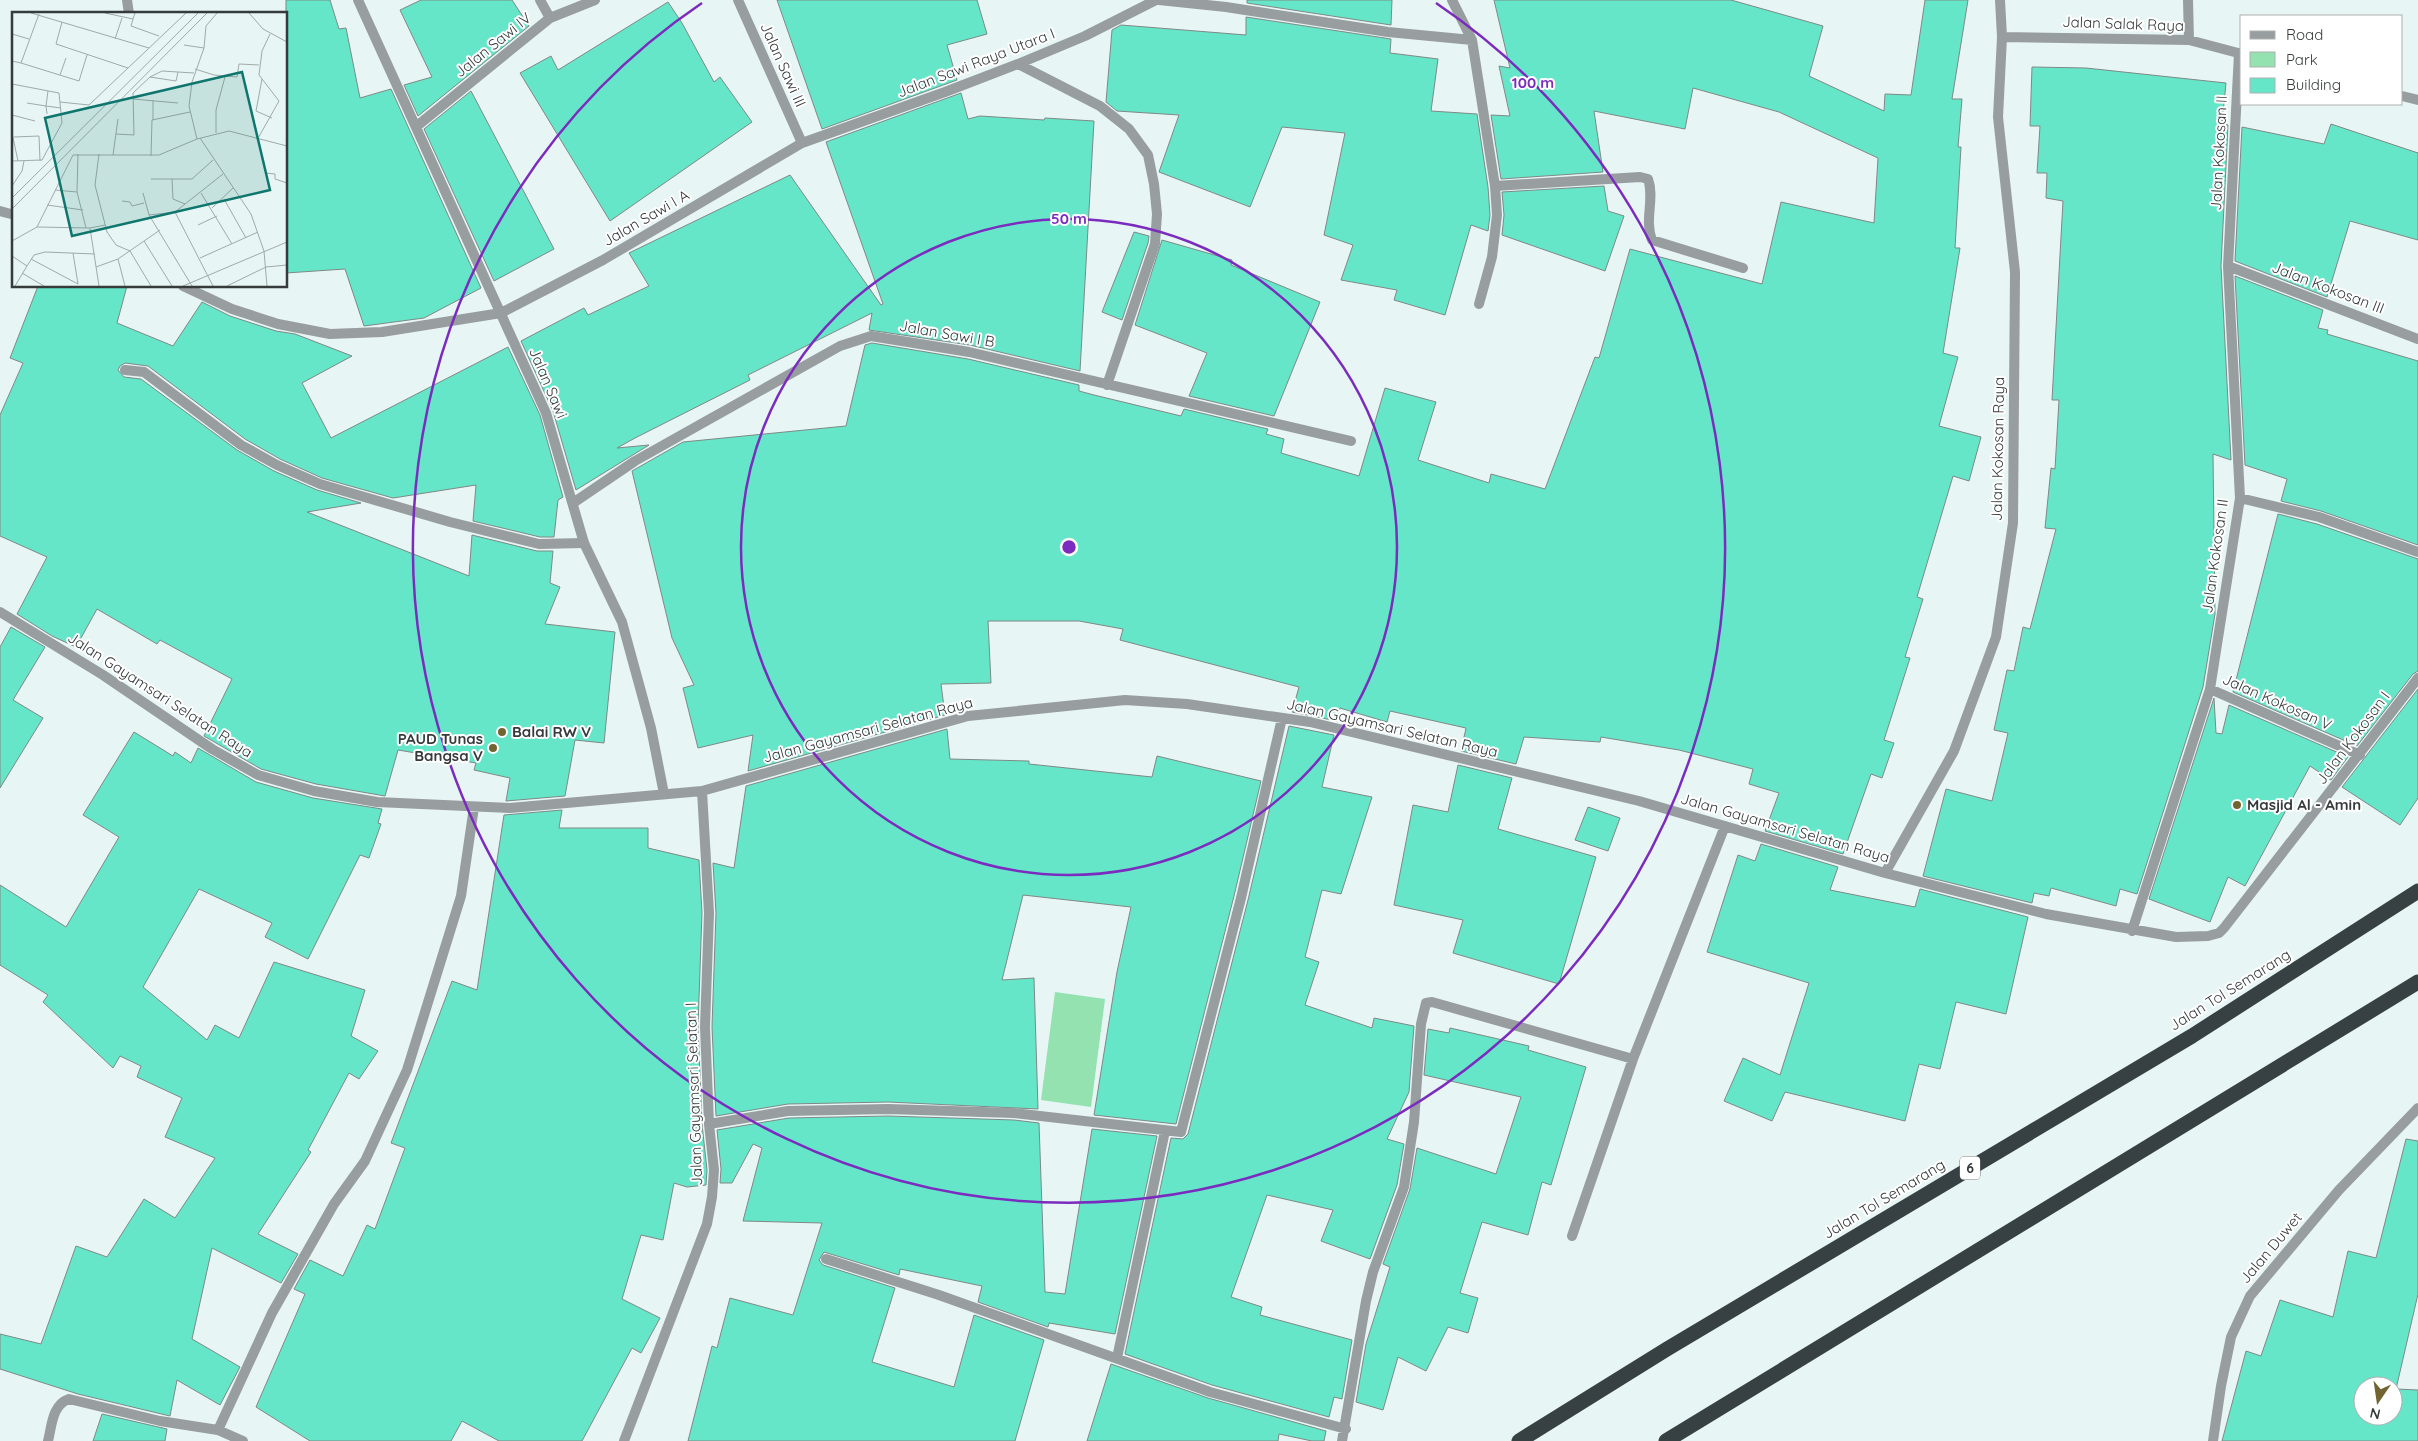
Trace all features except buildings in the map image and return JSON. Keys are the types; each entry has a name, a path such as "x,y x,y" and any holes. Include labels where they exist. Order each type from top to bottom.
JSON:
{"highway":[{"name":"Jalan Tol Semarang","path":"1519,1441 1667,1348 2192,1036 2418,891"},
{"path":"1666,1441 2418,982"}],"street":[{"name":"Jalan Sawi","path":"358,0 546,412 584,542 622,622 651,728 664,794"},
{"path":"540,0 550,18"},
{"name":"Jalan Sawi IV","path":"417,126 550,18 595,0"},
{"name":"Jalan Sawi III","path":"738,0 802,143"},
{"name":"Jalan Sawi Raya Utara I","path":"802,143 1018,64 1085,36 1157,0 1226,8 1388,32 1472,40"},
{"path":"1452,0 1472,40 1495,186 1497,215 1492,257 1479,304"},
{"name":"Jalan Kokosan Raya","path":"1885,873 1954,751 1996,637 2013,523 2014,272 1998,116 2002,37 2000,0"},
{"path":"2188,0 2189,40"},
{"name":"Jalan Salak Raya","path":"2002,37 2189,40 2240,54"},
{"name":"Jalan Kokosan II","path":"2132,930 2210,689 2240,498 2228,266 2240,54"},
{"path":"1018,64 1100,106 1129,129 1148,155 1156,199 1156,244 1107,385"},
{"path":"2403,96 2418,100"},
{"name":"Jalan Sawi I A","path":"187,288 232,309 278,324 330,334 382,332 502,313 603,260 802,143"},
{"path":"1495,186 1640,177 1648,179 1651,186 1648,231 1652,240 1743,268"},
{"path":"0,211 12,214"},
{"name":"Jalan Kokosan III","path":"2228,266 2418,339"},
{"name":"Jalan Sawi I B","path":"573,503 635,460 840,346 871,336 969,352 1352,441"},
{"path":"125,370 144,372 241,445 277,465 320,484 450,522 539,544 584,542"},
{"path":"2240,498 2319,517 2418,552"},
{"name":"Jalan Gayamsari Selatan Raya","path":"2,617 103,675 212,749 258,775 314,791 377,802 510,808 702,791 968,716 1125,700 1187,704 1310,722 1640,801 1885,873 2046,914 2132,930 2193,938 2219,933"},
{"name":"Jalan Kokosan I","path":"2219,933 2418,678"},
{"name":"Jalan Kokosan V","path":"2210,689 2360,754"},
{"path":"709,1124 788,1111 888,1109 1014,1113 1181,1132 1242,898 1282,718"},
{"name":"Jalan Gayamsari Selatan I","path":"624,1441 707,1224 712,1197 714,1170 709,1124 705,1027 709,913 702,791"},
{"path":"218,1430 272,1313 334,1204 365,1161 407,1070 460,896 474,807"},
{"path":"1572,1236 1633,1060 1725,826"},
{"path":"1342,1441 1346,1429 1366,1301 1373,1272 1404,1187 1414,1122 1422,1024 1426,1004 1432,1002 1633,1060"},
{"name":"Jalan Duwet","path":"2213,1441 2231,1337 2250,1296 2339,1190 2418,1108"},
{"path":"1117,1358 1165,1131"},
{"path":"826,1259 939,1295 1210,1392 1346,1429"},
{"path":"48,1441 56,1408 61,1402 69,1399 160,1421 218,1430 244,1441"}],"green space":[{"path":"1055,992 1105,999 1091,1107 1041,1100"}],"place":[{"name":"Balai RW V","path":"502,732"},
{"name":"PAUD Tunas Bangsa V","path":"493,748"},
{"name":"Masjid Al - Amin","path":"2237,805"}]}
